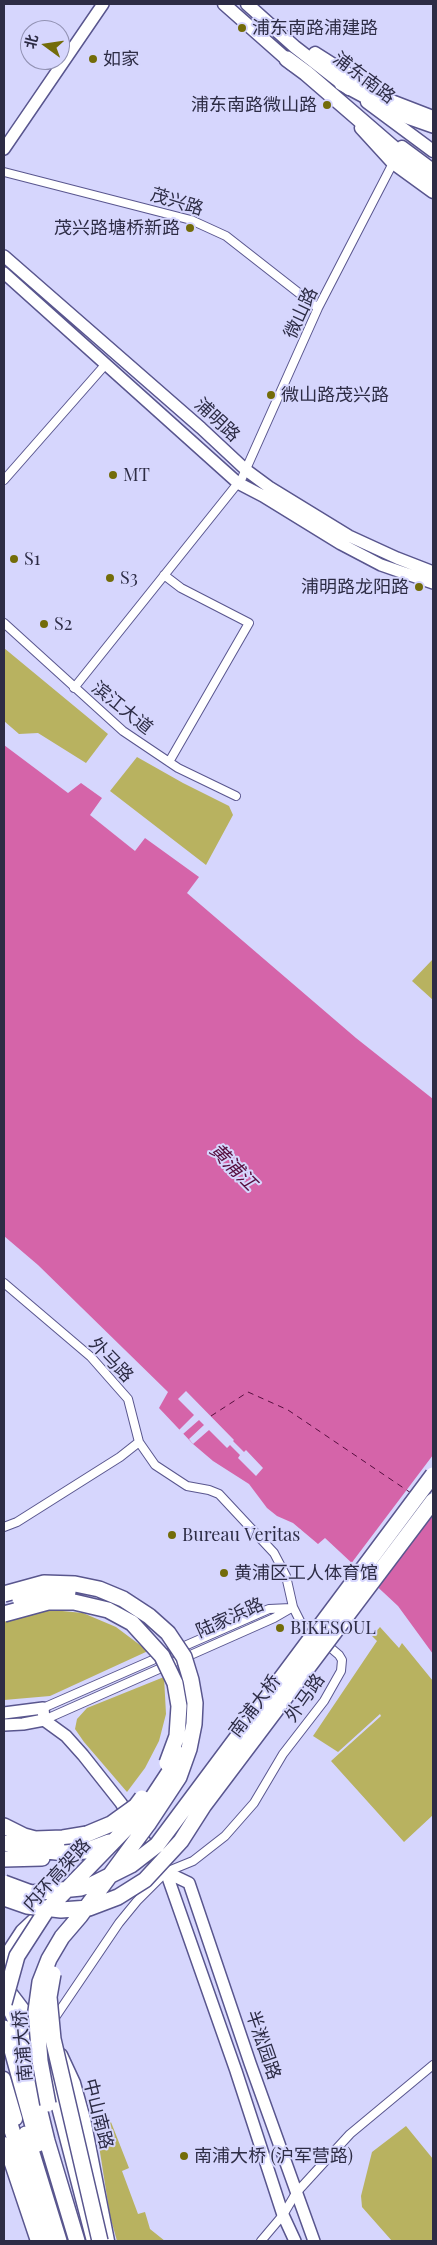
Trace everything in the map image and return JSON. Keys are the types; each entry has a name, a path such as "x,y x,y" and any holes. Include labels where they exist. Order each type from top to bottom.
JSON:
{"highway":[{"path":"287,59 433,181"},
{"path":"342,83 389,108 433,126"},
{"name":"南浦大桥","path":"4,1883 31,1893 81,1888 132,1865 157,1844 433,1475"},
{"name":"南浦大桥","path":"4,1898 27,1906 61,1910 89,1908 118,1897 145,1880 181,1841 209,1798 433,1501"},
{"name":"南浦大桥","path":"4,1594 44,1583 75,1584 99,1589 122,1599 149,1616 168,1633 184,1657 195,1703 194,1724 189,1749 179,1777 164,1802 80,1916 62,1937 49,1958 39,1989 36,2011 37,2032 48,2104 84,2241"},
{"name":"内环高架路","path":"4,1603 34,1595 66,1592 94,1596 116,1606 140,1620 163,1641 180,1674 187,1700 184,1736 172,1768 145,1810 46,1911 16,1956 4,2003"},
{"path":"4,1614 48,1602 74,1602 108,1610 132,1623 162,1656 175,1683 179,1706 177,1736 167,1765 136,1806 111,1824 87,1834 47,1840 24,1836 4,1828"},
{"path":"4,1859 46,1858 65,1853 85,1851 111,1841 145,1820 164,1802"},
{"path":"4,1843 65,1853"},
{"path":"4,1961 23,1932 46,1911"},
{"path":"80,1916 60,1951 55,1966 49,1997 49,2012 62,2081 100,2241"},
{"path":"4,1995 13,2048 66,2241"},
{"path":"4,2028 47,2141 77,2241"},
{"path":"13,2048 5,2062 59,2241"},
{"path":"4,2105 46,2239"}],"main road":[{"path":"70,40 95,4"},
{"path":"4,149 104,4"},
{"name":"浦东南路","path":"224,4 353,120 393,163 433,192"},
{"name":"浦东南路","path":"247,4 342,83 433,151"},
{"name":"浦东南路","path":"275,29 389,100 433,116"},
{"name":"浦东南路","path":"287,59 308,70 433,170"},
{"path":"4,138 50,70"},
{"name":"浦明路","path":"4,256 201,428 242,477 269,487 349,536 433,572"},
{"name":"浦明路","path":"4,273 105,365 263,496 341,544 381,565 433,583"},
{"path":"43,1708 44,1720"},
{"name":"陆家浜路","path":"4,1713 43,1708"},
{"name":"陆家浜路","path":"4,1725 44,1720"},
{"name":"半淞园路","path":"44,1720 66,1736 83,1755 121,1804 152,1855 166,1872 233,2061 283,2215 294,2241"},
{"name":"半淞园路","path":"166,1872 190,1883 314,2241"},
{"name":"中山南路","path":"4,1984 23,2009 46,2032 60,2053 79,2098 108,2241"},
{"name":"中山南路","path":"23,2009 42,2044 92,2241"},
{"path":"46,2032 54,2089"},
{"path":"4,2078 46,2239"},
{"path":"4,2143 46,2239"}],"street":[{"name":"微山路","path":"74,688 242,477 318,308 393,163"},
{"name":"茂兴路","path":"4,172 191,220 226,236 318,308"},
{"path":"4,480 105,365"},
{"path":"164,575 181,588 249,623 169,762"},
{"name":"滨江大道","path":"4,624 123,731 169,762 236,796"},
{"name":"外马路","path":"4,1283 91,1357 128,1399 139,1442 155,1465 187,1486 209,1490 226,1500 278,1559 286,1576 293,1607 302,1625 342,1660 339,1676 324,1701 283,1754 254,1803 225,1836 193,1861 166,1872 137,1901 119,1923 46,2032"},
{"path":"4,1527 16,1522 120,1457 139,1442"},
{"name":"陆家浜路","path":"43,1708 269,1609 293,1607"},
{"name":"陆家浜路","path":"44,1720 274,1618 293,1607"},
{"path":"261,2241 283,2215 296,2193 350,2134 433,2065"}],"shaded area":[{"path":"4,648 108,734 86,763 38,733 19,734 4,721"},
{"path":"137,757 229,806 233,815 206,865 110,791"},
{"path":"433,959 433,1000 412,981"},
{"path":"52,1610 83,1613 116,1627 148,1651 50,1696 4,1700 4,1621 25,1611"},
{"path":"380,1627 399,1648 402,1643 433,1681 433,1815 404,1842 331,1761 381,1716 380,1714 338,1752 313,1736 377,1641 372,1636"},
{"path":"164,1677 166,1714 159,1741 145,1768 127,1792 75,1729 77,1719 87,1708"},
{"path":"109,2117 129,2168 122,2171 138,2214 145,2212 150,2229 165,2241 117,2241 110,2216 95,2120"},
{"path":"406,2126 433,2159 433,2241 392,2241 362,2207 361,2196 372,2152"}],"water":[{"name":"黄浦江","path":"4,745 68,793 81,783 102,798 90,815 135,851 145,838 199,877 187,893 356,1038 433,1099 433,1654 398,1606 325,1538 318,1544 293,1523 277,1516 267,1508 249,1484 213,1461 193,1444 159,1408 168,1392 38,1265 4,1236"}],"pier":[{"path":"186,1391 244,1452 246,1450 263,1468 256,1476 238,1458 240,1455 230,1445 227,1448 209,1430 193,1444 189,1439 204,1425 199,1420 183,1434 179,1430 194,1415 178,1399"},
{"path":"433,1455 433,1515 376,1590 350,1565"}],"ferry route":[{"path":"211,1416 248,1392 288,1410 411,1493"}],"place":[{"name":"浦东南路浦建路","path":"242,28"},
{"name":"如家","path":"93,59"},
{"name":"浦东南路微山路","path":"327,105"},
{"name":"茂兴路塘桥新路","path":"190,228"},
{"name":"微山路茂兴路","path":"271,395"},
{"name":"MT","path":"113,475"},
{"name":"S1","path":"14,559"},
{"name":"S3","path":"110,578"},
{"name":"浦明路龙阳路","path":"419,587"},
{"name":"S2","path":"44,624"},
{"name":"Bureau Veritas","path":"172,1535"},
{"name":"黄浦区工人体育馆","path":"224,1573"},
{"name":"BIKESOUL","path":"280,1628"},
{"name":"南浦大桥 (沪军营路)","path":"184,2156"}]}
